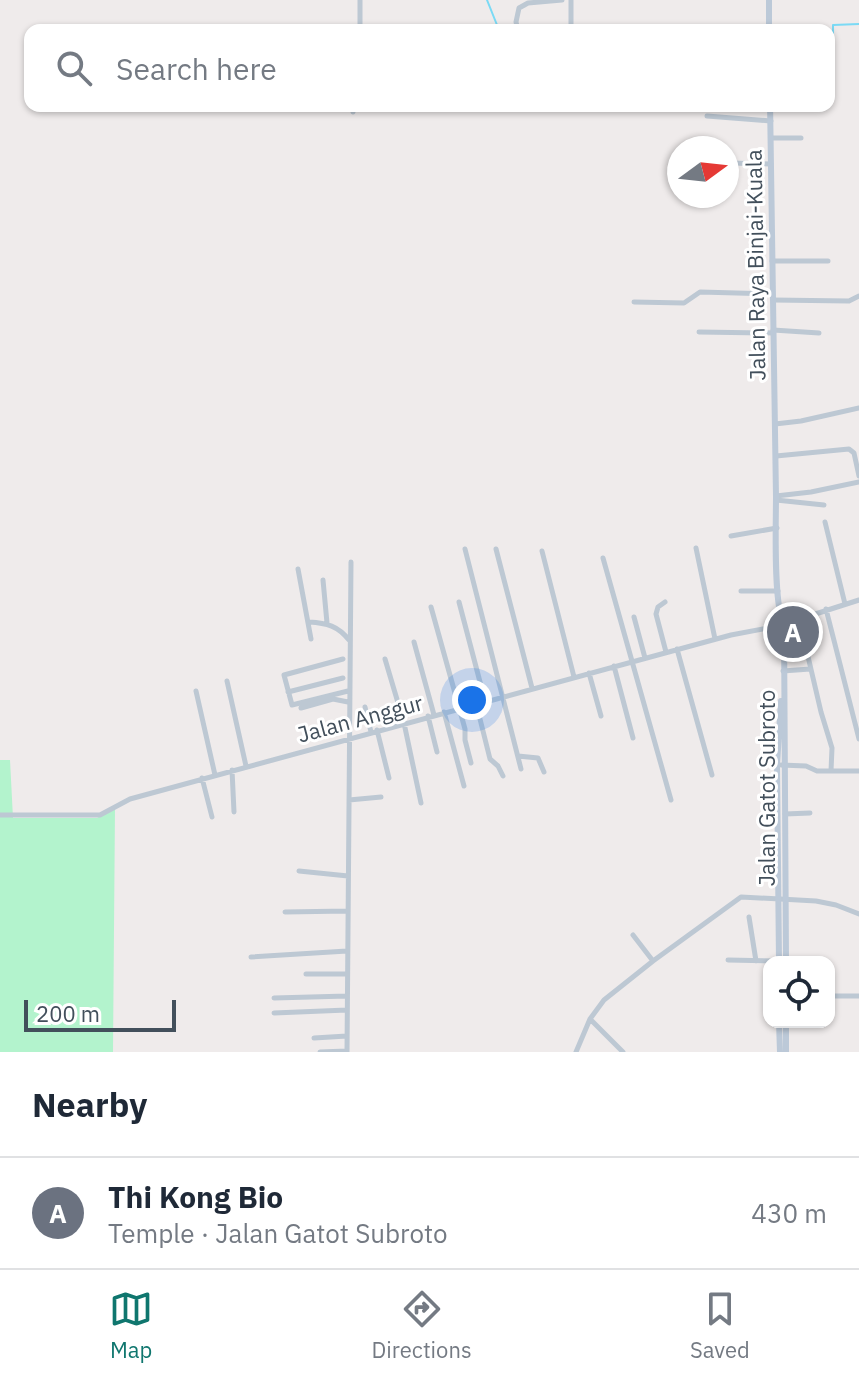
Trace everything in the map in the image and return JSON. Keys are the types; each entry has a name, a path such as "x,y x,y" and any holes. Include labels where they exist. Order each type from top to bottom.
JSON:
{"main road":[{"path":"769,0 769,24"},
{"name":"Jalan Raya Binjai-Kuala","path":"770,112 774,424"},
{"name":"Jalan Gatot Subroto","path":"774,424 783,671 780,765 785,814 781,900 786,956"},
{"path":"781,623 783,710"},
{"path":"779,956 780,765"},
{"path":"779,1028 780,1052"},
{"path":"786,1028 786,1052"}],"street":[{"path":"360,0 360,24"},
{"path":"516,24 519,8 528,3 562,0"},
{"path":"571,0 571,24"},
{"path":"707,116 771,121"},
{"path":"771,138 801,138"},
{"path":"739,163 771,164"},
{"path":"772,261 828,261"},
{"path":"634,302 684,303 700,292 852,301 859,296"},
{"path":"699,332 819,333"},
{"path":"774,424 859,408"},
{"path":"776,456 849,449 854,453 859,476"},
{"path":"776,498 859,482"},
{"path":"776,498 824,505"},
{"path":"825,522 845,604"},
{"path":"731,536 777,528"},
{"path":"696,548 715,639"},
{"path":"465,549 521,769"},
{"path":"496,549 532,688"},
{"path":"542,551 574,677"},
{"path":"603,558 671,800"},
{"path":"320,1052 347,1052 351,562"},
{"path":"298,569 311,639"},
{"path":"323,580 327,623"},
{"path":"741,591 778,591"},
{"path":"459,602 485,701"},
{"path":"665,602 656,609 656,614 666,652"},
{"name":"Jalan Anggur","path":"0,815 100,815 130,799 202,778 826,609 858,603"},
{"path":"431,607 465,729 471,763"},
{"path":"826,609 859,739"},
{"path":"634,617 645,658"},
{"path":"799,618 832,748 831,771"},
{"path":"309,622 327,623 341,630 351,642"},
{"path":"414,642 437,752"},
{"path":"677,649 712,775"},
{"path":"343,659 284,675 292,705 348,691"},
{"path":"385,659 404,723 421,803"},
{"path":"614,666 633,738"},
{"path":"783,671 810,669"},
{"path":"589,673 601,716"},
{"path":"288,692 343,678"},
{"path":"227,681 246,766"},
{"path":"196,691 215,775"},
{"path":"301,708 333,699 348,702"},
{"path":"476,703 490,759 503,776"},
{"path":"365,707 389,778"},
{"path":"444,712 464,786"},
{"path":"518,756 538,758 544,772"},
{"path":"780,765 859,771"},
{"path":"232,770 234,812"},
{"path":"202,778 212,817"},
{"path":"349,800 381,797"},
{"path":"785,814 810,813"},
{"path":"299,871 348,876"},
{"path":"576,1052 590,1019 604,1000 741,897 826,902 859,914"},
{"path":"285,912 347,911"},
{"path":"749,917 756,961"},
{"path":"633,935 653,961"},
{"path":"251,957 347,951"},
{"path":"728,960 763,961"},
{"path":"306,974 347,974"},
{"path":"274,998 347,996"},
{"path":"835,996 859,996"},
{"path":"274,1013 347,1010"},
{"path":"590,1019 623,1052"},
{"path":"314,1038 347,1036"}],"green space":[{"path":"0,760 10,760 13,818 97,818 115,808 113,1052 0,1052"}],"waterway":[{"path":"487,0 497,24"},
{"path":"835,25 859,24"}],"place":[{"name":"Thi Kong Bio","path":"793,632"}]}
